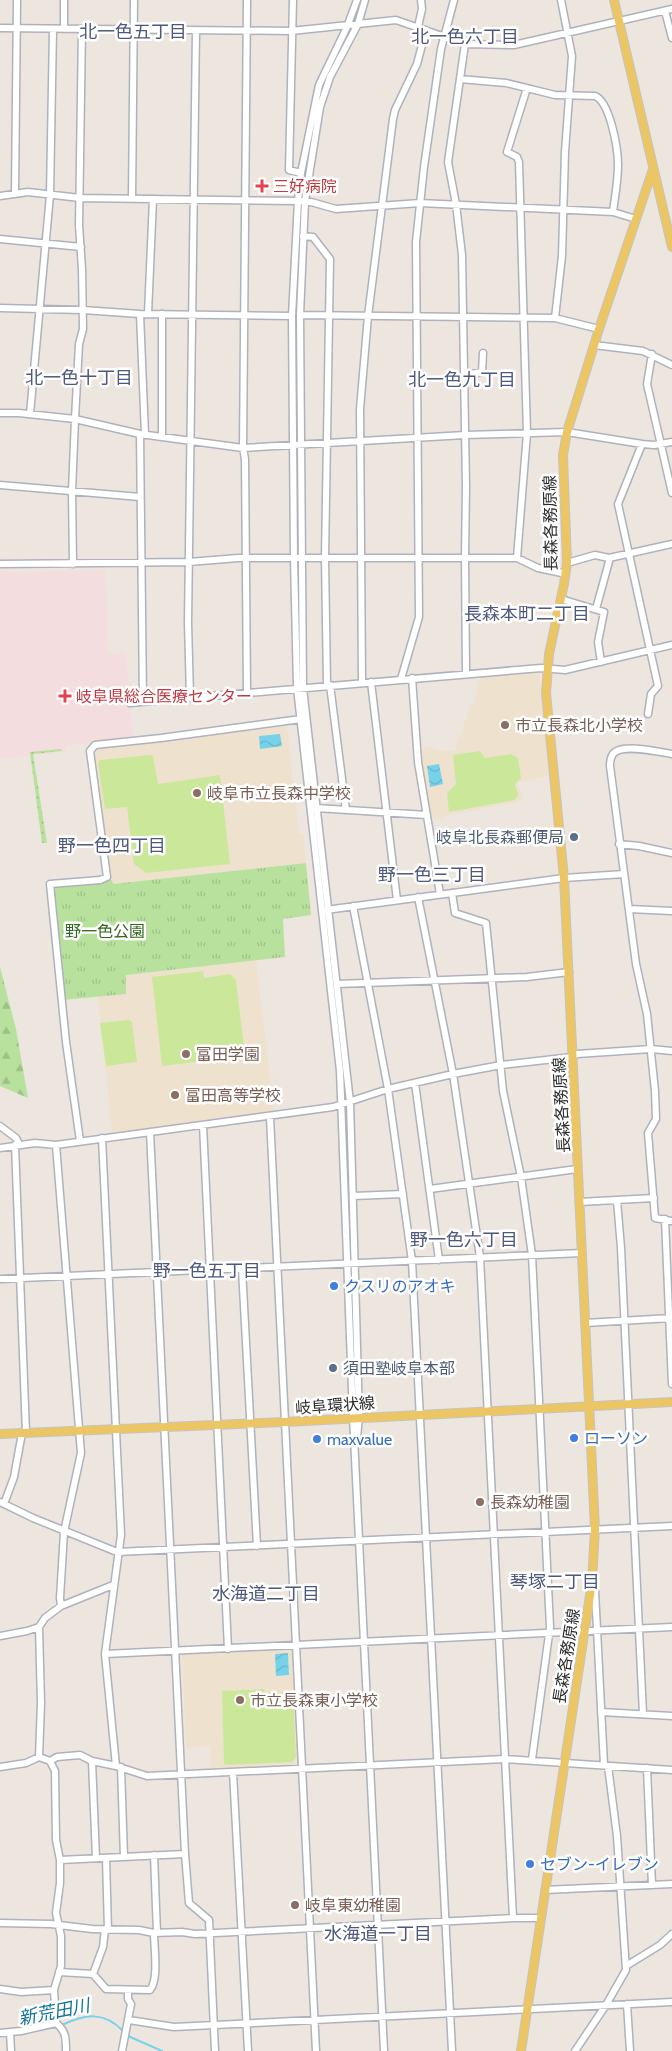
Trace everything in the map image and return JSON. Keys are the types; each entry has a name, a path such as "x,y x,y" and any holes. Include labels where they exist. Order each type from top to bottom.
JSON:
{"main road":[{"path":"614,0 653,169 669,221 672,247"},
{"name":"長森各務原線","path":"521,2051 592,1582 595,1529 564,878 546,693 547,669 566,563 563,455 566,432 653,169"},
{"name":"岐阜環状線","path":"0,1434 80,1432 672,1402"}],"street":[{"path":"15,194 17,0"},
{"path":"64,0 64,29"},
{"path":"132,198 134,0"},
{"path":"247,0 243,448 245,459 247,559 247,692"},
{"path":"293,0 289,170 302,173"},
{"path":"297,445 303,236 302,173 319,85 357,0"},
{"path":"365,0 358,24 326,88 320,108 302,201 292,316 297,445 301,719 337,984 350,1102 355,1263 355,1462 384,2051"},
{"path":"418,27 422,9 421,0"},
{"path":"401,679 418,617 416,242 444,36 454,0"},
{"path":"555,318 562,256 562,209 572,56 569,32 561,0"},
{"path":"0,28 292,32 396,20 465,44 514,45 668,10 672,38"},
{"path":"30,414 50,195 53,29"},
{"path":"73,564 72,491 75,419 79,344 83,329 80,198 82,29"},
{"path":"190,697 189,562 196,30"},
{"path":"362,682 359,441 361,388 368,316 395,110 417,64 426,30"},
{"path":"465,44 448,162 456,204 462,255 466,486 464,558 466,674"},
{"path":"460,78 490,80 555,95 595,96 600,98 606,107 618,162 613,212"},
{"path":"518,558 527,433 519,162 517,158 506,152 527,88"},
{"path":"0,196 28,192 80,198 302,201 336,209 384,204 456,204 613,212 636,219"},
{"path":"148,314 153,198"},
{"path":"303,236 313,237 330,258 325,558 329,685 346,810"},
{"path":"0,240 45,242 81,247"},
{"path":"0,308 82,310 140,314 292,316"},
{"path":"140,314 143,701"},
{"path":"162,314 162,437"},
{"path":"300,316 555,318 599,329"},
{"path":"594,345 652,354 672,364"},
{"path":"464,375 482,372 482,353"},
{"path":"652,354 647,384 672,493"},
{"path":"0,413 19,413 75,419 142,434 243,448 465,435 566,432 642,444 672,442"},
{"path":"642,444 618,504 658,686 651,694 648,714"},
{"path":"0,485 140,497"},
{"path":"566,563 595,555 610,558 672,544"},
{"path":"0,564 142,563 325,558 518,558 538,568 562,573"},
{"path":"596,610 610,558"},
{"path":"561,598 604,612 598,642 601,662"},
{"path":"130,702 466,674 547,669 564,670 672,645"},
{"path":"412,678 418,762 440,894"},
{"path":"371,682 396,900"},
{"path":"300,688 316,808 340,1071 346,1264 356,1417"},
{"path":"80,1141 66,1042 50,884 100,880 106,877 90,751 95,744 161,738 301,719"},
{"path":"672,754 626,748 616,751 610,759 628,909 651,1049 656,1119 648,1132 655,1218 668,1220 672,1384"},
{"path":"316,808 427,815"},
{"path":"619,844 640,846 672,853"},
{"path":"326,910 564,878 624,874"},
{"path":"452,893 455,913 486,923 503,1091 521,1177 532,1255 550,1627 532,1759"},
{"path":"418,897 454,1074 480,1257 513,1918"},
{"path":"353,906 388,1089 412,1261 452,2051"},
{"path":"628,909 672,911"},
{"path":"337,984 528,978 569,972"},
{"path":"0,1148 17,1145 56,1145 270,1117 342,1104 388,1089 454,1074 501,1065 572,1057 576,1054 651,1049 672,1051"},
{"path":"415,1083 439,1260"},
{"path":"270,1117 316,2051"},
{"path":"203,1125 228,1649"},
{"path":"0,1126 16,1138 17,1145 24,1433 14,1477 2,1503 64,1532 117,1552 672,1526"},
{"path":"150,1132 185,1854 189,1903 209,1920 215,2051"},
{"path":"102,1138 121,1535 117,1552 105,1654 119,1766 124,1857"},
{"path":"56,1145 81,1462 64,1532 61,1606"},
{"path":"430,1188 578,1170"},
{"path":"353,1196 403,1194"},
{"path":"579,1202 654,1198"},
{"path":"617,1200 621,1248 643,1714"},
{"path":"0,1279 108,1276 582,1253"},
{"path":"242,1268 257,1546"},
{"path":"585,1323 670,1318"},
{"path":"575,2051 624,1976 626,1966 621,1887 601,1712 595,1591 592,1582"},
{"path":"39,1757 41,1703 39,1627 45,1618 61,1606 113,1585"},
{"path":"0,1636 39,1627"},
{"path":"105,1654 672,1627"},
{"path":"601,1712 672,1716"},
{"path":"50,1761 57,1757 80,1755 92,1761 119,1766 147,1776 505,1758 672,1770"},
{"path":"0,1767 26,1762 39,1757 50,1761 55,1771 56,1840 60,1860 60,1882 56,1913 61,1936 61,1966 54,1990 56,2023"},
{"path":"92,1761 96,1858"},
{"path":"647,1768 652,1885"},
{"path":"233,1772 248,2051"},
{"path":"60,1860 185,1854"},
{"path":"59,1972 93,1974 106,1989 150,1990 153,1987 156,1933 154,1855"},
{"path":"93,1974 106,1929 106,1858"},
{"path":"545,1890 672,1884"},
{"path":"0,1923 138,1930 156,1933 210,1933 541,1918"},
{"path":"626,1966 660,1945 672,1934"},
{"path":"0,1989 21,1992 54,1990"},
{"path":"122,2051 131,2004 128,1999 128,1990"},
{"path":"129,2020 174,2026 672,2002"},
{"path":"627,2004 630,2051"},
{"path":"56,2023 63,2028 66,2037 66,2051"},
{"path":"0,2033 10,2035 56,2023"},
{"path":"10,2035 11,2051"}],"shaded area":[{"name":"岐阜県総合医療センター","path":"105,570 108,654 126,653 133,737 65,746 66,752 0,759 0,571"},
{"name":"市立長森北小学校","path":"539,671 550,775 518,783 523,801 444,816 443,819 430,818 420,759 425,746 440,751 455,751 471,704 474,704 480,676"},
{"name":"岐阜市立長森中学校","path":"287,726 299,834 303,834 306,863 112,884 94,752 96,748 247,729 249,731"},
{"name":"富田学園","path":"256,960 274,1111 112,1133 98,997 126,994 125,975"},
{"name":"市立長森東小学校","path":"291,1648 293,1650 298,1762 295,1765 211,1768 210,1746 186,1748 182,1654"}],"green space":[{"path":"61,749 62,751 33,754 47,843 42,843 30,752"},
{"path":"480,751 485,758 511,754 518,758 521,778 515,784 518,795 515,800 449,812 447,793 456,784 453,755"},
{"path":"153,756 158,784 220,775 230,864 146,873 134,864 127,807 105,809 98,763 100,760"},
{"name":"野一色公園","path":"306,863 311,915 283,919 285,957 126,975 126,994 63,1000 52,887 112,880 113,884"},
{"path":"0,967 16,1029 28,1098 0,1086"},
{"path":"203,971 204,978 230,974 236,980 245,1056 162,1066 152,977"},
{"path":"129,1020 132,1022 137,1062 106,1066 100,1023"},
{"path":"264,1689 265,1693 293,1692 296,1757 292,1762 224,1764 222,1691"}],"water":[{"path":"280,734 282,746 260,749 259,736"},
{"path":"439,764 443,784 430,787 427,766"},
{"path":"288,1653 289,1675 276,1676 275,1654"}],"waterway":[{"name":"新荒田川","path":"62,2025 79,2018 94,2016 109,2020 123,2031"},
{"name":"新荒田川","path":"38,2030 57,2027"},
{"name":"新荒田川","path":"128,2036 162,2051"}],"place":[{"name":"三好病院","path":"262,186"},
{"name":"岐阜県総合医療センター","path":"65,696"},
{"name":"市立長森北小学校","path":"505,725"},
{"name":"岐阜市立長森中学校","path":"197,793"},
{"name":"岐阜北長森郵便局","path":"574,837"},
{"name":"富田学園","path":"186,1054"},
{"name":"富田高等学校","path":"175,1095"},
{"name":"クスリのアオキ","path":"334,1286"},
{"name":"須田塾岐阜本部","path":"333,1368"},
{"name":"ローソン","path":"574,1438"},
{"name":"maxvalue","path":"317,1439"},
{"name":"長森幼稚園","path":"480,1502"},
{"name":"市立長森東小学校","path":"240,1700"},
{"name":"セブン-イレブン","path":"530,1864"},
{"name":"岐阜東幼稚園","path":"295,1905"}],"district":[{"name":"北一色五丁目","path":"133,32"},
{"name":"北一色六丁目","path":"465,37"},
{"name":"北一色十丁目","path":"79,378"},
{"name":"北一色九丁目","path":"462,380"},
{"name":"長森本町二丁目","path":"527,614"},
{"name":"野一色四丁目","path":"112,846"},
{"name":"野一色三丁目","path":"432,875"},
{"name":"野一色六丁目","path":"464,1240"},
{"name":"野一色五丁目","path":"207,1271"},
{"name":"琴塚二丁目","path":"555,1582"},
{"name":"水海道二丁目","path":"266,1594"},
{"name":"水海道一丁目","path":"378,1934"}]}
